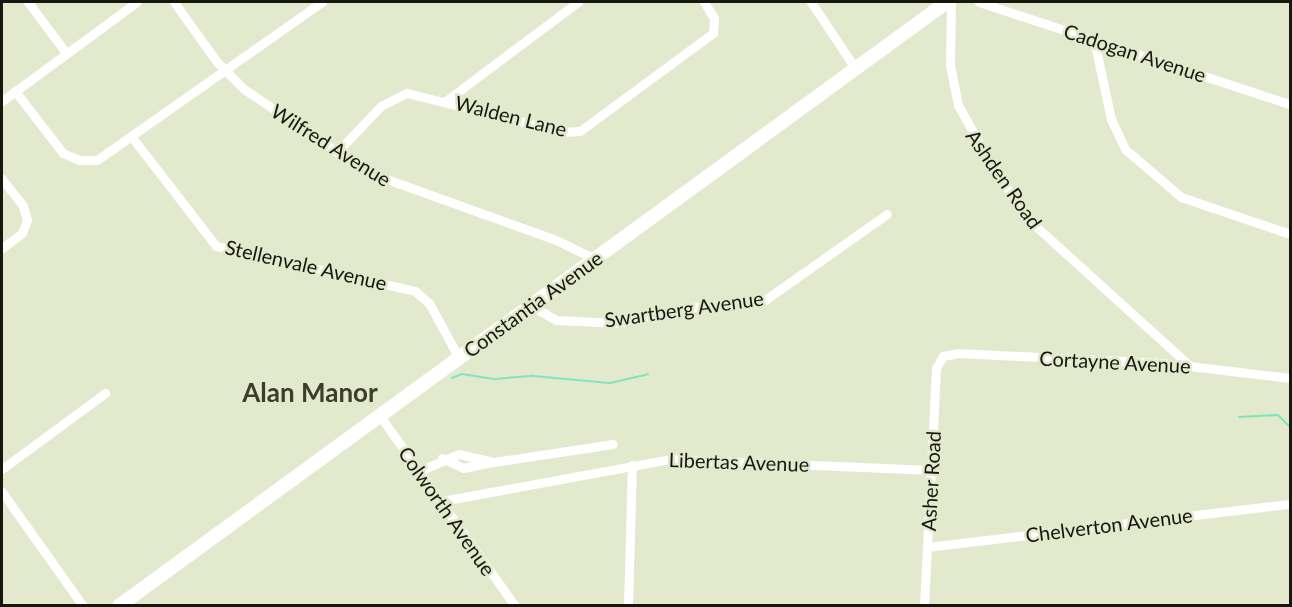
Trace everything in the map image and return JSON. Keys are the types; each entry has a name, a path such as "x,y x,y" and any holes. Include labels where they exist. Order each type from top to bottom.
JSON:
{"street":[{"path":"28,2 66,53"},
{"path":"2,101 137,2"},
{"name":"Wilfred Avenue","path":"174,2 224,71 244,89 337,152 391,183 556,240 595,259"},
{"path":"15,91 49,138 70,157 97,160 322,2"},
{"path":"447,100 578,2"},
{"name":"Walden Lane","path":"337,152 367,118 394,97 418,93 563,132 580,131 713,33 714,18 704,2"},
{"path":"811,2 855,68"},
{"name":"Constantia Avenue","path":"119,606 855,68 949,2"},
{"name":"Ashden Road","path":"949,2 950,65 958,105 994,170 1035,227 1190,365"},
{"name":"Cadogan Avenue","path":"980,2 1290,104"},
{"path":"1094,40 1111,119 1125,149 1181,197 1290,234"},
{"name":"Stellenvale Avenue","path":"131,136 216,246 415,291 429,303 459,358"},
{"path":"2,179 23,206 27,219 22,233 2,248"},
{"name":"Swartberg Avenue","path":"531,306 556,320 617,323 684,308 765,300 886,214"},
{"name":"Cortayne Avenue","path":"940,358 958,353 1190,365 1290,378"},
{"name":"Asher Road","path":"924,606 936,368 940,358"},
{"path":"2,469 105,393"},
{"name":"Colworth Avenue","path":"380,416 515,606"},
{"path":"442,458 463,468 613,444"},
{"path":"419,471 442,458 459,454 494,462"},
{"name":"Libertas Avenue","path":"442,501 632,465 685,458 932,470"},
{"path":"628,606 632,465"},
{"path":"2,492 83,606"},
{"name":"Chelverton Avenue","path":"927,547 1290,504"}],"waterway":[{"path":"452,378 462,374 495,379 533,376 610,383 648,374"},
{"path":"1239,417 1278,415 1290,427"}],"district":[{"name":"Alan Manor","path":"310,393"}]}
